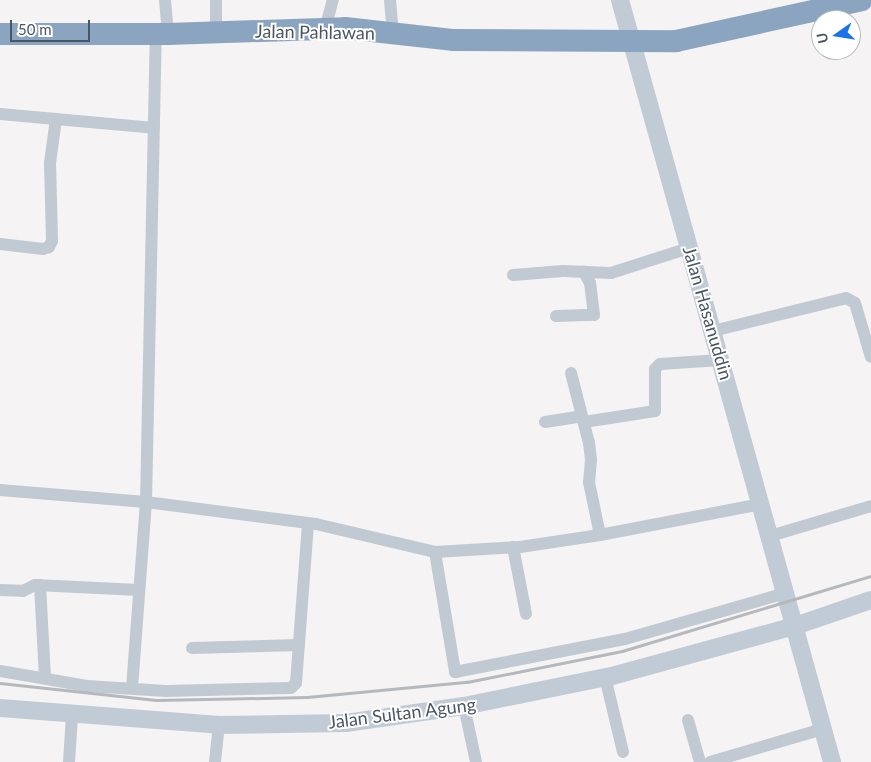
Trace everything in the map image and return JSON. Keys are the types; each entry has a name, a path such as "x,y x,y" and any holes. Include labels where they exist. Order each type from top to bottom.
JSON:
{"highway":[{"name":"Jalan Pahlawan","path":"0,34 162,34 334,29 454,40 676,41 862,0"}],"main road":[{"name":"Jalan Hasanuddin","path":"620,0 832,762"},
{"name":"Jalan Sultan Agung","path":"0,708 219,725 346,723 464,706 605,677 795,626 871,600"}],"street":[{"path":"132,688 146,502 154,128 165,0"},
{"path":"216,0 216,32"},
{"path":"333,0 334,29"},
{"path":"390,0 393,33"},
{"path":"0,114 154,128"},
{"path":"0,244 44,249 49,247 52,241 50,163 56,119"},
{"path":"513,275 584,272 611,273 689,248"},
{"path":"556,316 594,315 590,283 584,272"},
{"path":"713,332 846,298 855,304 871,357"},
{"path":"545,422 654,411 655,369 660,364 721,360"},
{"path":"571,374 591,460 591,499 600,535"},
{"path":"0,490 146,502 317,524 435,552 513,547 600,535 761,504"},
{"path":"770,536 871,506"},
{"path":"0,671 87,686 166,691 291,688 296,683 299,645 317,524"},
{"path":"513,547 526,614"},
{"path":"435,552 455,672 625,639 785,593"},
{"path":"0,590 23,591 40,585 139,590"},
{"path":"40,585 45,678"},
{"path":"192,648 299,645"},
{"path":"605,677 624,752"},
{"path":"464,706 476,762"},
{"path":"68,762 72,715"},
{"path":"688,720 700,762"},
{"path":"216,762 219,725"},
{"path":"710,762 823,729"}],"railway":[{"path":"0,683 156,700 307,697 467,682 622,651 871,576"}]}
